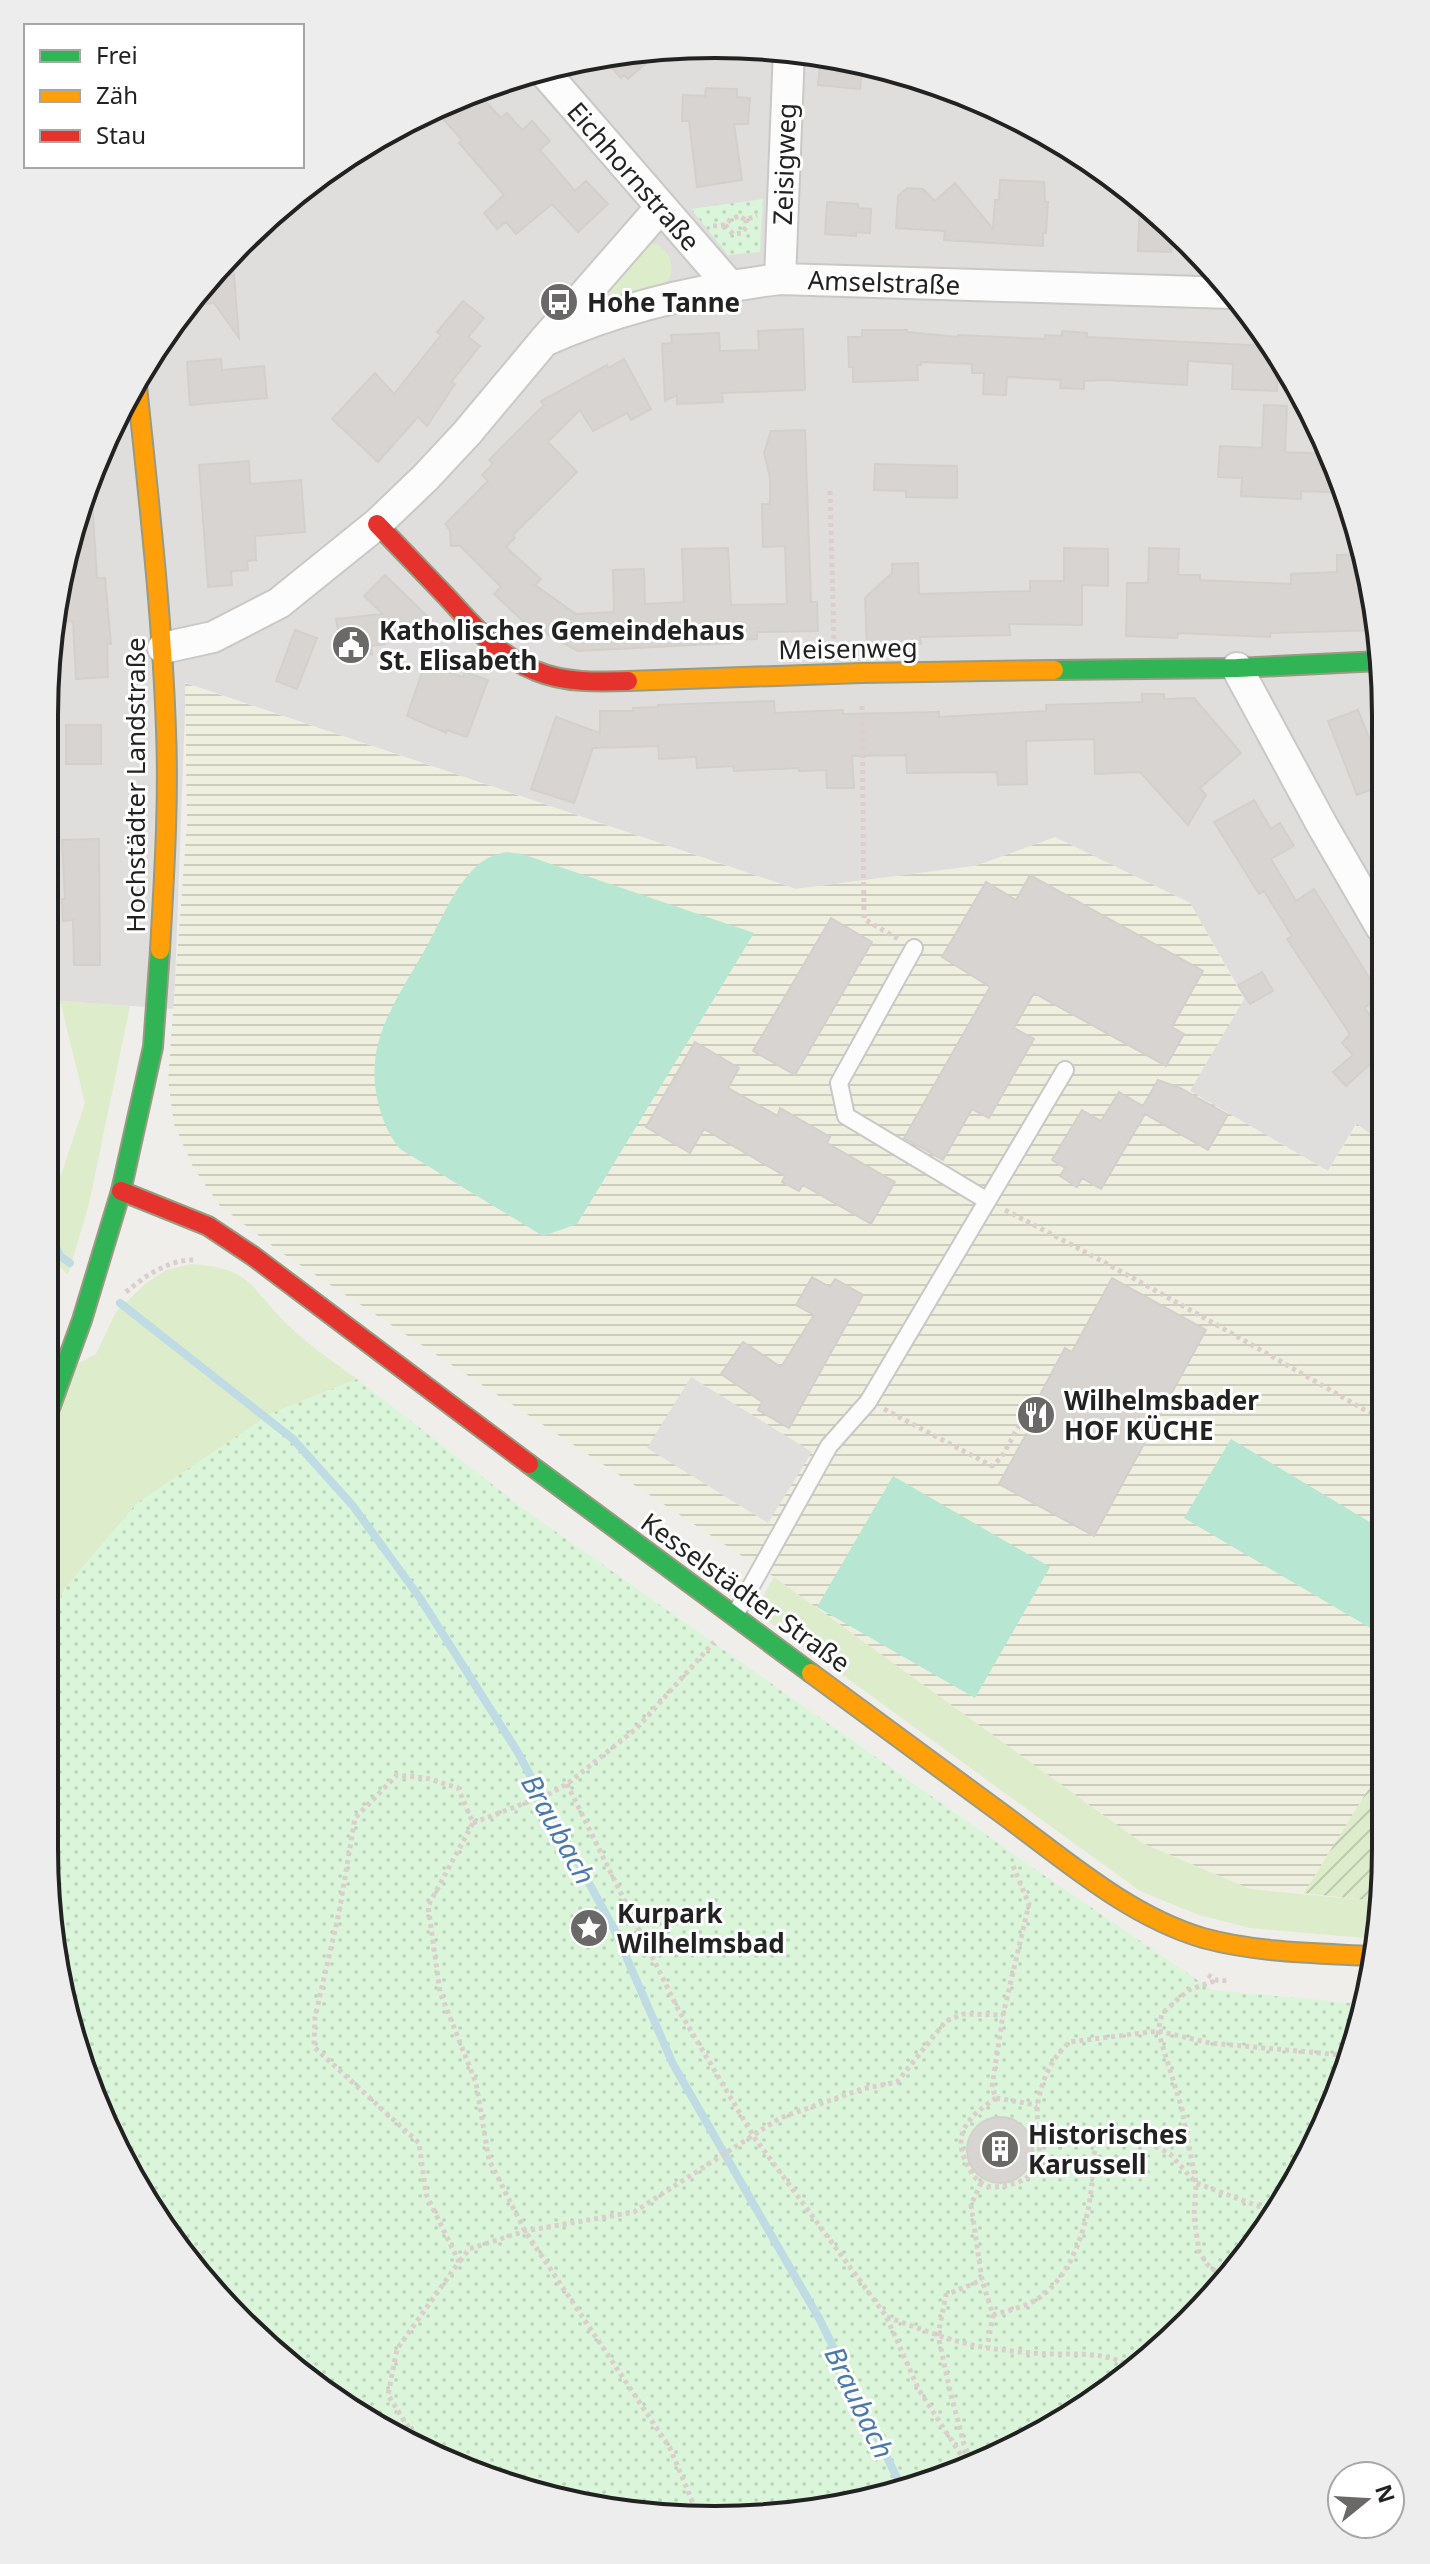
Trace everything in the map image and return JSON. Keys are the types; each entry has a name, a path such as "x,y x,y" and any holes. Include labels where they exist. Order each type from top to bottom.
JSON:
{"street":[{"name":"Zeisigweg","path":"780,279 788,63"},
{"name":"Eichhornstraße","path":"550,79 729,285"},
{"name":"Amselstraße","path":"163,648 213,637 279,603 377,524 467,433 544,341 669,217"},
{"name":"Amselstraße","path":"544,341 623,309 729,285 780,279 1209,282"},
{"name":"Hochstädter Landstraße","path":"58,1386 82,1320 121,1191 153,1047 157,1006 167,830 163,648 138,400"},
{"name":"Meisenweg","path":"377,524 476,628 505,654 534,671 562,679 594,682 835,673 1237,668 1370,662"},
{"path":"1237,668 1372,911"},
{"name":"Kesselstädter Straße","path":"121,1191 208,1226 241,1247 729,1624 1133,1907 1179,1929 1214,1940 1260,1948 1363,1955"}],"lane":[{"path":"914,948 839,1083 846,1116 986,1200"},
{"path":"729,1624 829,1446 868,1402 1065,1070"}],"path":[{"path":"746,220 783,195"},
{"path":"725,225 739,216 746,220"},
{"path":"669,217 725,225 733,234 742,233 746,220"},
{"path":"830,491 835,673"},
{"path":"862,673 864,919 914,948"},
{"path":"986,1200 1102,1260 1372,1414"},
{"path":"122,1295 165,1266 188,1259 202,1260"},
{"path":"868,1402 992,1466 1001,1458 1025,1415 1036,1415"},
{"path":"694,2506 670,2448 525,2231 489,2160 476,2083 440,1992 428,1906 473,1823 567,1784 637,1728 729,1624"},
{"path":"459,2262 426,2194 419,2143 314,2047 314,2032 355,1818 397,1775 426,1778 458,1788 473,1823"},
{"path":"567,1784 678,2009 754,2137 886,2316 919,2390 964,2457"},
{"path":"996,2098 992,2087 1003,2015 1029,1904 1010,1859"},
{"path":"1215,1980 1189,1990 1179,1998 1162,2014 1158,2031 1182,2109 1196,2183 1194,2217 1199,2251 1217,2272"},
{"path":"412,2432 388,2395 397,2349 469,2249 525,2231 634,2212 780,2118 862,2089 897,2082 946,2021 963,2014 1003,2015"},
{"path":"1037,2105 996,2098 968,2118 960,2135 963,2156 972,2175 981,2183 991,2187 1011,2185 1024,2181 1034,2170 1041,2150 1037,2105 1044,2077 1060,2051 1070,2042 1158,2031 1210,2043 1339,2055"},
{"path":"993,2315 1033,2301 1051,2288 1068,2265 1084,2223 1092,2181 1092,2159 1100,2141 1119,2138 1150,2143 1170,2154 1196,2183 1265,2208"},
{"path":"981,2183 971,2205 982,2280 993,2315 987,2348"},
{"path":"968,2455 938,2335 946,2295 982,2280"},
{"path":"886,2316 938,2335 987,2348 1101,2355 1124,2362"}],"shaded area":[{"name":"Hohe Tanne","path":"715,58 758,59 843,71 885,80 966,108 1044,146 1080,169 1115,194 1180,250 1236,315 1261,350 1304,424 1322,464 1350,545 1359,587 1371,672 1372,715 1372,1136 1356,1124 1328,1171 1189,1091 1244,999 1190,903 1056,838 975,866 796,889 186,683 174,1009 60,1001 59,672 80,545 108,464 126,424 169,350 194,315 250,250 315,194 350,169 424,126 464,108 545,80 587,71 672,59"},
{"path":"691,1377 812,1452 768,1523 647,1448"}],"green space":[{"path":"763,199 760,252 728,255 691,209"},
{"path":"649,243 660,246 668,255 671,271 667,281 644,293 608,294 605,284"},
{"path":"185,683 796,889 975,866 1055,837 1190,903 1244,999 1190,1091 1328,1171 1357,1124 1372,1135 1372,1783 1304,1893 1250,1889 1142,1843 774,1577 282,1253 220,1206 193,1167 174,1124 168,1080 187,823"},
{"path":"507,852 522,854 754,933 577,1224 543,1236 400,1149 386,1126 375,1085 375,1057 387,1018 450,902 463,881 479,864"},
{"path":"60,1001 130,1006 89,1204 68,1275 58,1265 58,1175 60,1178 85,1103"},
{"path":"191,1264 211,1266 238,1275 296,1332 357,1379 270,1414 58,1622 58,1408 75,1365 96,1354 116,1312 145,1284 166,1270"},
{"name":"Kurpark Wilhelmsbad","path":"357,1379 525,1510 1212,1990 1353,2003 1322,2100 1284,2178 1236,2249 1180,2314 1115,2370 1080,2395 1044,2418 966,2456 885,2484 843,2493 758,2505 715,2506 672,2505 587,2493 545,2484 464,2456 386,2418 350,2395 315,2370 250,2314 194,2249 146,2178 108,2100 80,2019 59,1892 58,1603 64,1589 137,1503 270,1414"},
{"path":"1231,1439 1372,1523 1372,1629 1184,1518"},
{"path":"893,1476 1050,1567 975,1698 817,1607"},
{"path":"774,1577 1142,1843 1250,1889 1370,1901 1365,1938 1250,1928 1199,1915 1140,1891 760,1615 760,1602"},
{"path":"1372,1783 1370,1901 1304,1893"}],"building":[{"path":"646,63 628,79 624,75 621,78 611,67"},
{"path":"820,67 862,75 860,89 818,85"},
{"path":"706,88 737,89 737,97 750,98 748,124 734,124 742,180 697,187 689,121 682,121 683,95 705,96"},
{"path":"485,100 501,118 507,113 522,130 532,121 550,141 540,150 575,191 586,181 608,204 578,232 552,204 516,234 506,222 497,229 484,213 504,195 459,143 462,140 442,118"},
{"path":"1000,180 1044,182 1045,202 1048,202 1043,246 944,240 945,231 896,228 898,196 907,188 923,189 935,201 955,183 993,229"},
{"path":"827,202 858,204 858,208 871,209 870,233 856,232 856,236 825,234"},
{"path":"1140,214 1171,242 1171,252 1138,251"},
{"path":"233,268 239,338 214,303 203,304"},
{"path":"463,301 484,318 468,337 480,346 451,382 455,384 427,426 418,417 378,462 332,419 375,373 394,394 441,335 437,332"},
{"path":"803,329 805,390 722,393 723,402 677,404 677,395 665,401 662,344 672,343 671,335 719,333 720,351 759,350 758,331"},
{"path":"862,330 907,330 958,337 1045,339 1045,335 1062,336 1062,331 1087,333 1087,337 1258,346 1277,376 1277,391 1232,389 1233,364 1188,361 1187,385 1103,380 1084,381 1084,389 1060,388 1061,380 1007,377 1006,395 983,394 984,373 972,373 972,364 921,362 917,365 918,380 853,382 848,337 862,337"},
{"path":"221,359 222,370 264,366 267,398 190,405 187,362"},
{"path":"624,359 651,409 631,420 627,413 593,431 580,410 548,442 577,472 513,535 515,538 506,547 541,579 535,585 576,614 614,612 613,570 644,569 645,604 684,602 682,549 728,548 731,605 787,604 785,546 763,547 762,504 770,504 770,478 764,453 771,431 805,430 811,602 817,602 818,631 757,632 757,639 732,640 732,643 578,651 524,622 494,594 501,587 460,546 451,546 450,530 445,524 488,481 482,475 493,464 489,460 544,405 541,401"},
{"path":"1264,405 1287,406 1285,452 1317,454 1333,492 1301,491 1301,499 1241,496 1242,478 1218,477 1220,446 1262,448"},
{"path":"249,461 250,484 301,480 305,532 255,536 256,560 247,561 248,570 231,571 232,585 208,587 199,465"},
{"path":"875,464 957,466 957,498 906,497 906,491 874,490"},
{"path":"92,506 97,578 105,578 111,644 107,644 108,677 76,679 73,621 65,622 80,545"},
{"path":"1064,548 1108,549 1108,586 1082,585 1082,625 1009,624 1010,635 920,637 921,644 867,645 865,598 892,573 892,564 918,563 919,594 1030,591 1030,581 1064,581"},
{"path":"1149,548 1179,549 1178,575 1200,575 1200,580 1291,584 1291,574 1337,572 1337,555 1352,554 1366,630 1270,633 1270,637 1178,633 1177,638 1126,636 1127,583 1148,583"},
{"path":"385,575 429,618 408,640 397,629 385,644 371,646 372,654 343,656 336,619 383,614 364,596"},
{"path":"295,630 317,638 297,689 276,681"},
{"path":"425,664 463,677 465,672 488,680 467,737 447,730 446,733 407,716"},
{"path":"1142,694 1164,694 1164,699 1194,698 1241,753 1200,788 1206,795 1188,825 1140,772 1095,774 1094,739 1026,741 1027,784 998,785 997,772 907,773 906,755 852,756 854,788 827,788 826,770 734,771 733,766 697,768 696,757 659,759 658,746 593,748 574,803 531,789 556,717 600,733 600,711 633,711 633,708 658,705 774,701 775,713 843,710 843,714 939,712 939,717 1046,711 1046,705 1142,702"},
{"path":"1358,710 1372,745 1372,789 1357,795 1328,721"},
{"path":"66,725 101,725 101,764 66,764"},
{"path":"1254,800 1271,829 1280,823 1294,846 1271,859 1296,901 1314,889 1372,982 1372,1003 1364,1008 1372,1017 1372,1066 1370,1064 1346,1086 1333,1072 1353,1055 1342,1043 1350,1034 1287,939 1292,936 1264,891 1259,894 1214,822"},
{"path":"99,839 100,965 74,965 73,920 63,921 62,840"},
{"path":"1030,875 1203,971 1172,1027 1184,1034 1166,1066 1034,993 1014,1028 1034,1039 989,1118 972,1109 943,1160 904,1138 990,987 942,957 986,882 1016,900"},
{"path":"831,918 872,942 795,1075 753,1051"},
{"path":"1262,972 1273,991 1250,1004 1238,985"},
{"path":"695,1042 739,1068 728,1088 778,1116 780,1108 830,1137 827,1143 895,1182 871,1224 803,1185 799,1191 782,1182 785,1176 704,1129 690,1153 646,1127"},
{"path":"1158,1080 1180,1088 1228,1115 1208,1150 1145,1114 1101,1189 1082,1178 1077,1187 1060,1176 1065,1168 1052,1160 1082,1110 1101,1121 1119,1092 1143,1106"},
{"path":"812,1277 830,1287 835,1279 863,1295 789,1428 758,1410 762,1402 721,1374 743,1342 781,1367 814,1315 796,1305"},
{"path":"1112,1278 1206,1330 1094,1536 999,1484 1041,1407 1035,1404 1065,1348 1072,1352"},
{"name":"Historisches Karussell","path":"1000,2117 1013,2119 1023,2127 1031,2137 1031,2163 1023,2173 1013,2181 1000,2183 987,2181 977,2173 969,2163 967,2150 969,2137 977,2127 987,2119"}],"waterway":[{"name":"Braubach","path":"58,1252 70,1263"},
{"name":"Braubach","path":"120,1303 293,1439 353,1506 420,1598 517,1751 614,1929 673,2064 820,2320 898,2480"}],"traffic: fast":[{"path":"1054,670 1237,668 1370,662"},
{"path":"58,1386 82,1320 121,1191 153,1047 160,950"},
{"path":"529,1464 811,1673"}],"traffic: slow":[{"path":"138,400 158,597 166,730 160,950"},
{"path":"628,681 1054,670"},
{"path":"811,1673 1080,1872 1152,1917 1203,1938 1245,1947 1363,1956"}],"traffic: jam":[{"path":"377,524 476,628 510,657 536,671 558,678 628,681"},
{"path":"121,1191 208,1226 253,1256 529,1464"}],"place":[{"name":"Hohe Tanne","path":"559,302"},
{"name":"Katholisches Gemeindehaus St. Elisabeth","path":"351,645"},
{"name":"Wilhelmsbader HOF KÜCHE","path":"1036,1415"},
{"name":"Kurpark Wilhelmsbad","path":"589,1928"},
{"name":"Historisches Karussell","path":"1000,2149"}]}
